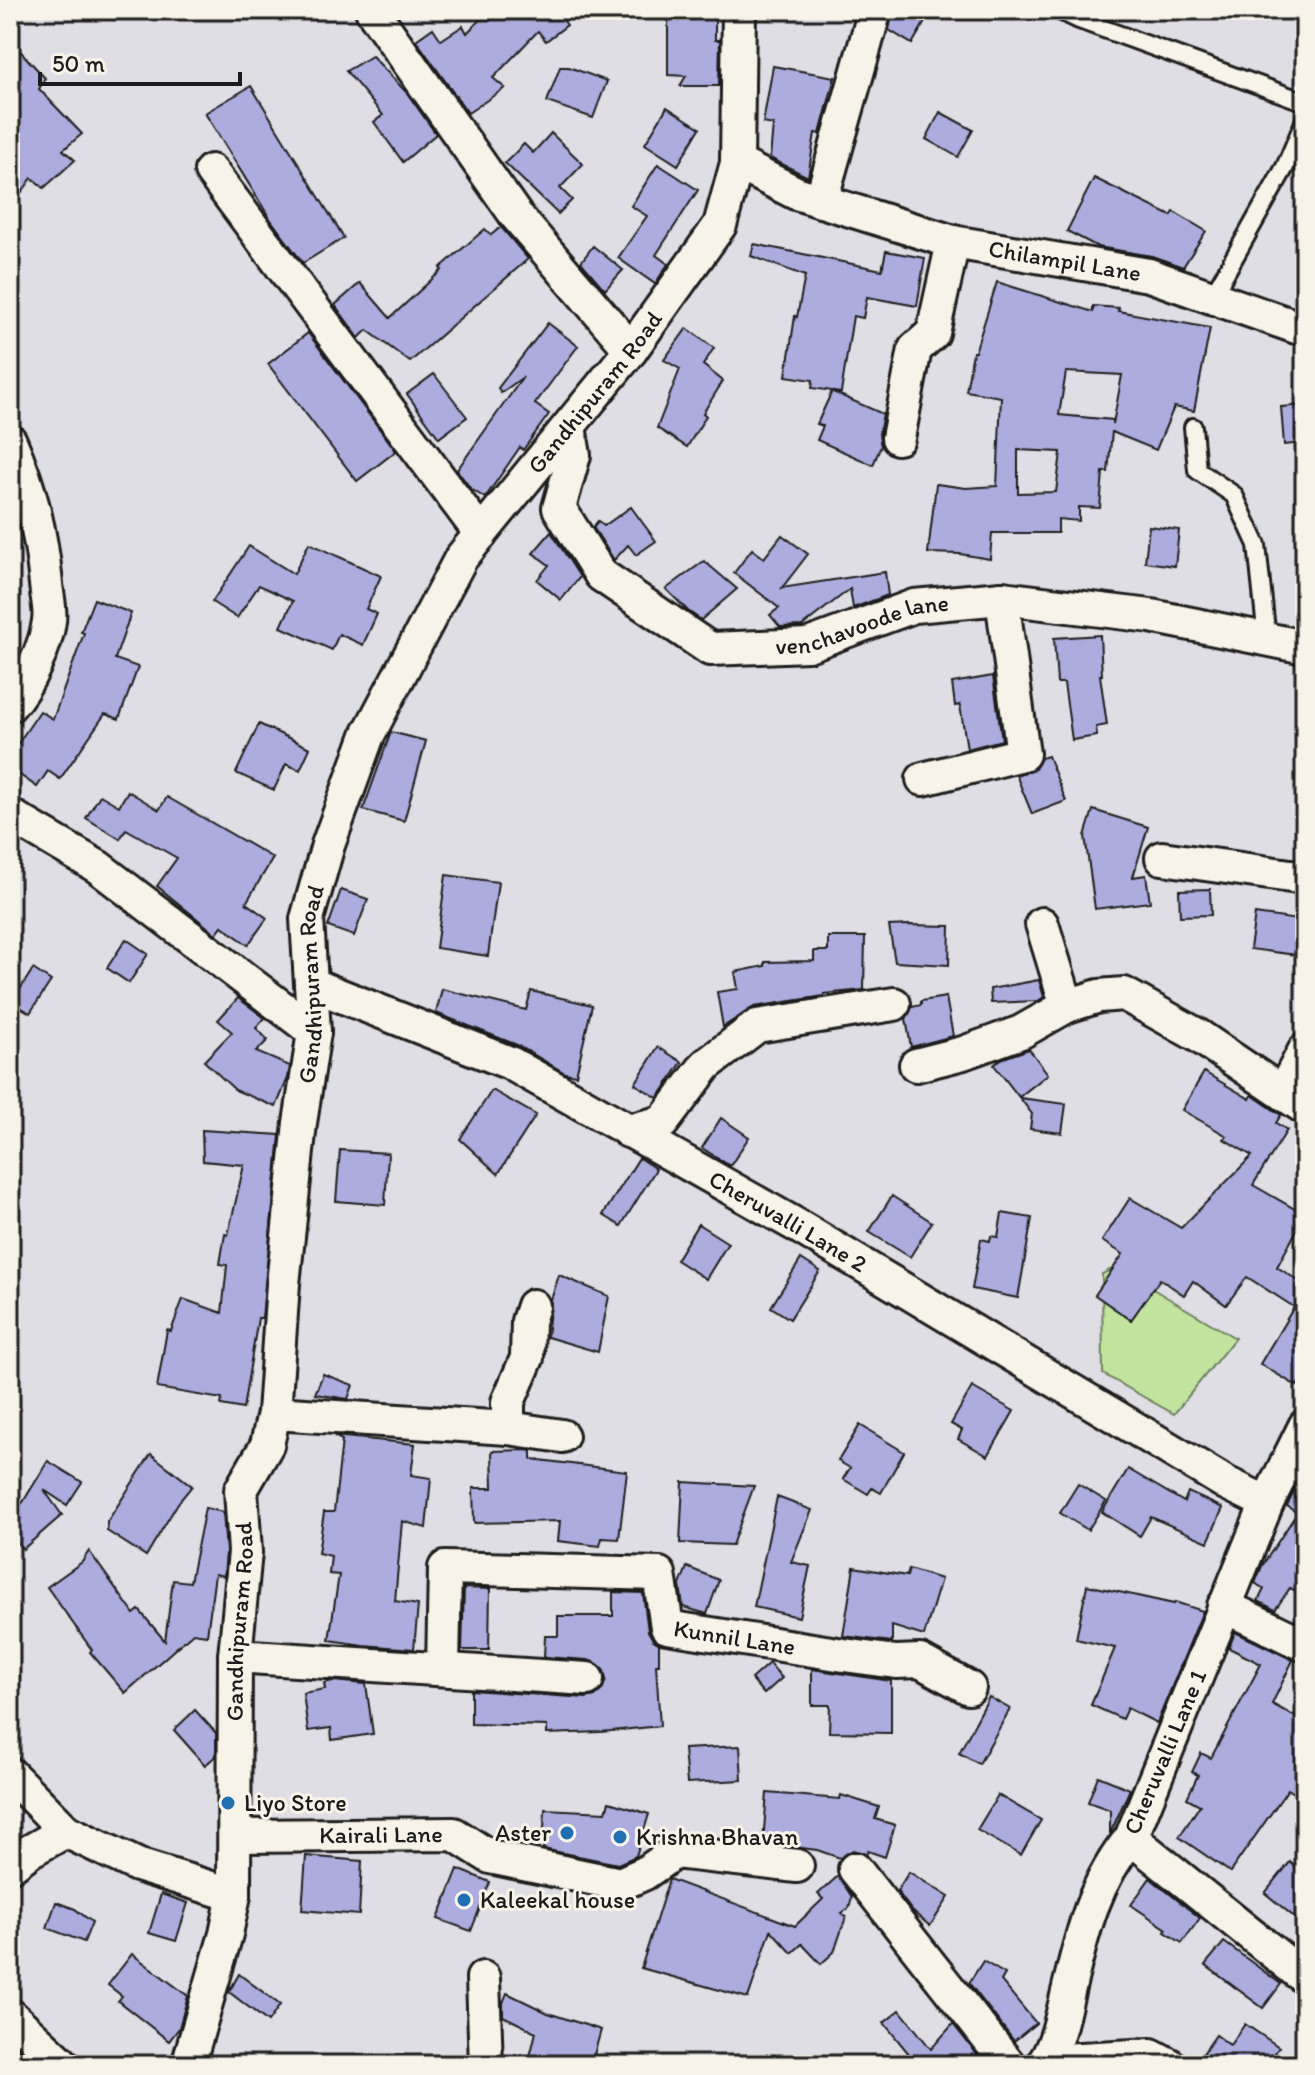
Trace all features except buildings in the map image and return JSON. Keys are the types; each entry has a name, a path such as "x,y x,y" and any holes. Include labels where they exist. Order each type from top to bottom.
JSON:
{"street":[{"path":"372,10 515,214 631,350"},
{"name":"Gandhipuram Road","path":"188,2065 226,1934 234,1895 235,1656 245,1552 241,1490 267,1445 274,1413 298,1138 314,1032 307,919 328,845 368,735 461,558 631,350 720,225 737,163 739,10"},
{"path":"821,201 875,10"},
{"name":"Chilampil Lane","path":"737,163 796,193 953,242 1149,275 1305,330"},
{"path":"211,171 481,534"},
{"path":"898,438 915,349 933,333 953,242"},
{"name":"venchavoode lane","path":"569,427 574,455 559,508 601,575 710,649 808,645 914,606 1002,598 1151,616 1305,647"},
{"path":"10,441 28,482 41,538 49,621 38,656 19,695 10,705"},
{"path":"923,779 1023,754 1002,598"},
{"path":"10,815 98,867 314,1032"},
{"path":"1162,858 1305,878"},
{"path":"1042,924 1067,1006"},
{"name":"Cheruvalli Lane 2","path":"311,984 510,1063 796,1225 1226,1483 1258,1497"},
{"path":"916,1065 963,1053 1021,1032 1067,1006 1099,996 1124,994 1197,1035 1294,1100 1305,1050"},
{"path":"628,1131 663,1122 706,1065 757,1026 894,1004"},
{"path":"508,1428 508,1402 527,1358 528,1321 533,1306"},
{"path":"274,1413 508,1428 562,1436"},
{"name":"Cheruvalli Lane 1","path":"1044,2063 1055,2045 1097,1889 1114,1859 1131,1838 1224,1606 1258,1497 1305,1426"},
{"name":"Kunnil Lane","path":"443,1668 445,1568 659,1574 667,1627 857,1657 896,1662 920,1661 969,1688"},
{"path":"1224,1606 1305,1645"},
{"path":"235,1656 587,1679"},
{"path":"10,1774 66,1831 137,1865 234,1895"},
{"path":"10,1866 66,1831"},
{"name":"Kairali Lane","path":"235,1836 454,1834 490,1857 620,1884 645,1873 675,1852 797,1866"},
{"path":"1131,1838 1305,1978"},
{"path":"855,1869 1009,2065"},
{"path":"483,1978 486,2065"},
{"path":"10,2015 64,2065"},
{"path":"1044,2063 1151,2055 1170,2065"}],"lane":[{"path":"1058,10 1305,102"},
{"path":"1212,297 1285,167 1305,120"},
{"path":"1193,427 1197,470 1234,495 1257,545 1267,639"}],"green space":[{"path":"1116,1267 1235,1338 1174,1414 1103,1374 1102,1274"}],"place":[{"name":"Liyo Store","path":"228,1803"},
{"name":"Aster","path":"567,1833"},
{"name":"Krishna Bhavan","path":"620,1837"},
{"name":"Kaleekal house","path":"464,1900"}]}
